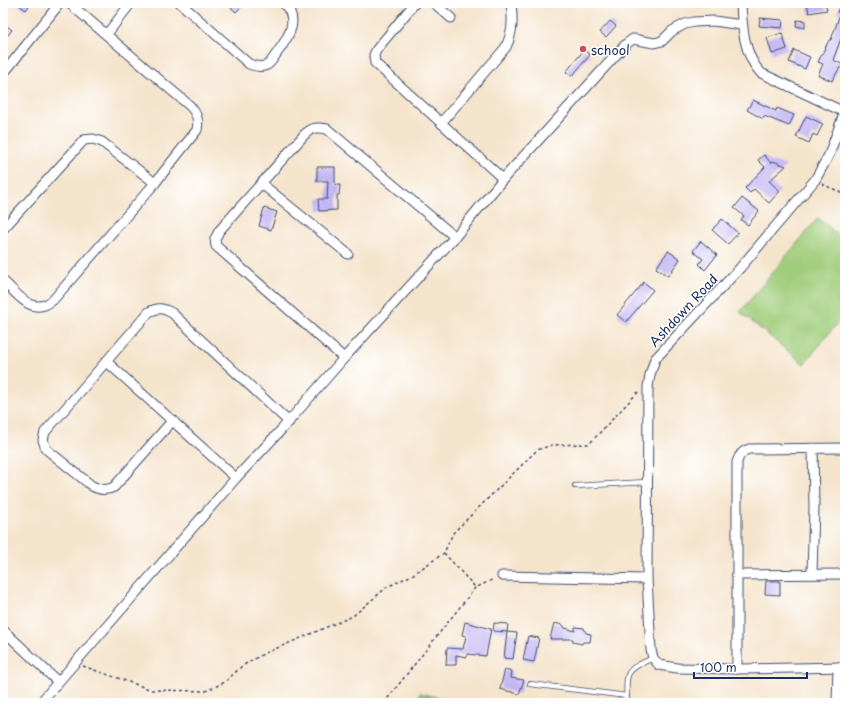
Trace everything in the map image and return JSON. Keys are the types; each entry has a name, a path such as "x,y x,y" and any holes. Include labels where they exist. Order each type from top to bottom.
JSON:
{"street":[{"path":"3,74 60,3"},
{"path":"3,281 30,306 37,308 46,306 53,300 155,183 197,130 198,123 196,114 107,34 69,3"},
{"path":"107,34 131,3"},
{"path":"180,3 249,64 262,67 268,65 289,36 292,27 292,17 283,3"},
{"path":"414,3 377,49 374,55 375,63 503,179"},
{"path":"434,3 452,18"},
{"path":"441,123 506,47 512,35 513,21 511,3"},
{"path":"741,3 742,25 750,59 761,73 845,112"},
{"path":"40,703 236,478 455,237 503,179 628,41 633,39 649,43 662,41 672,32 694,22 714,21 742,25"},
{"name":"Ashdown Road","path":"653,658 651,650 647,579 647,482 650,375 655,359 740,268 816,180 829,155 845,112"},
{"path":"344,358 216,246 215,239 219,231 311,128 318,127 327,129 455,237"},
{"path":"3,229 84,140 93,139 102,142 155,183"},
{"path":"262,184 348,254"},
{"path":"173,420 114,487 108,490 99,490 92,486 46,449 43,440 45,432 149,312 156,308 165,309 288,422"},
{"path":"107,362 236,478"},
{"path":"812,574 814,507 813,448"},
{"path":"737,668 737,462 739,457 745,450 749,449 845,448"},
{"path":"737,575 845,574"},
{"path":"502,576 647,579"},
{"path":"3,630 58,682"},
{"path":"653,658 659,665 677,668 841,667 837,703"}],"lane":[{"path":"575,486 647,482"},
{"path":"627,703 627,676 629,671 632,667 653,658"},
{"path":"530,684 627,696"}],"path":[{"path":"816,180 836,192 845,194"},
{"path":"75,663 152,690 206,691 225,682 242,666 263,654 353,616 387,586 412,575 444,552 453,533 537,450 552,445 589,444 640,391 650,375"},
{"path":"444,552 475,588"},
{"path":"384,703 475,588 502,576"}],"green space":[{"path":"818,218 845,241 845,314 804,364 740,312"},
{"path":"420,693 462,703 418,703"}],"building":[{"path":"16,3 31,3 26,10"},
{"path":"226,3 245,3 236,12"},
{"path":"807,3 825,3 827,10 809,13"},
{"path":"841,3 845,3 845,28 833,60 842,64 832,81 818,75 823,64 818,62 829,40 831,40 840,14 837,12"},
{"path":"760,18 783,20 782,28 759,26"},
{"path":"797,20 805,21 805,28 796,26"},
{"path":"610,21 616,26 606,37 600,32"},
{"path":"3,23 12,30 3,41"},
{"path":"782,33 787,49 772,54 767,38"},
{"path":"584,50 590,55 572,76 566,72"},
{"path":"794,50 810,57 805,69 789,62"},
{"path":"753,100 776,111 777,108 794,115 789,126 764,116 763,119 747,110"},
{"path":"806,116 823,124 817,136 813,134 809,143 796,137"},
{"path":"764,155 771,163 773,161 786,166 769,181 780,191 769,203 754,189 750,193 745,188 765,167 758,160"},
{"path":"317,167 335,167 335,185 340,185 339,195 337,195 337,210 319,211 318,199 327,199 328,181 317,181"},
{"path":"742,198 759,211 748,225 741,220 744,216 734,208"},
{"path":"264,208 277,212 271,230 259,226"},
{"path":"722,219 738,233 728,244 712,230"},
{"path":"701,241 717,255 705,270 699,264 703,259 693,251"},
{"path":"668,251 680,259 668,276 656,268"},
{"path":"644,282 653,290 626,322 617,315"},
{"path":"766,581 780,581 780,595 765,594"},
{"path":"465,622 491,629 486,656 467,654 467,657 456,655 456,665 446,665 447,648 463,649 466,636 462,635"},
{"path":"494,623 508,624 507,632 493,631"},
{"path":"554,623 563,625 565,628 575,631 575,627 584,628 586,633 591,634 590,642 583,642 582,644 573,642 573,639 550,639"},
{"path":"507,632 517,633 513,659 504,658"},
{"path":"528,636 539,638 534,662 523,660"},
{"path":"505,669 512,671 511,678 524,680 519,694 500,689"}],"place":[{"name":"school","path":"583,49"}]}
